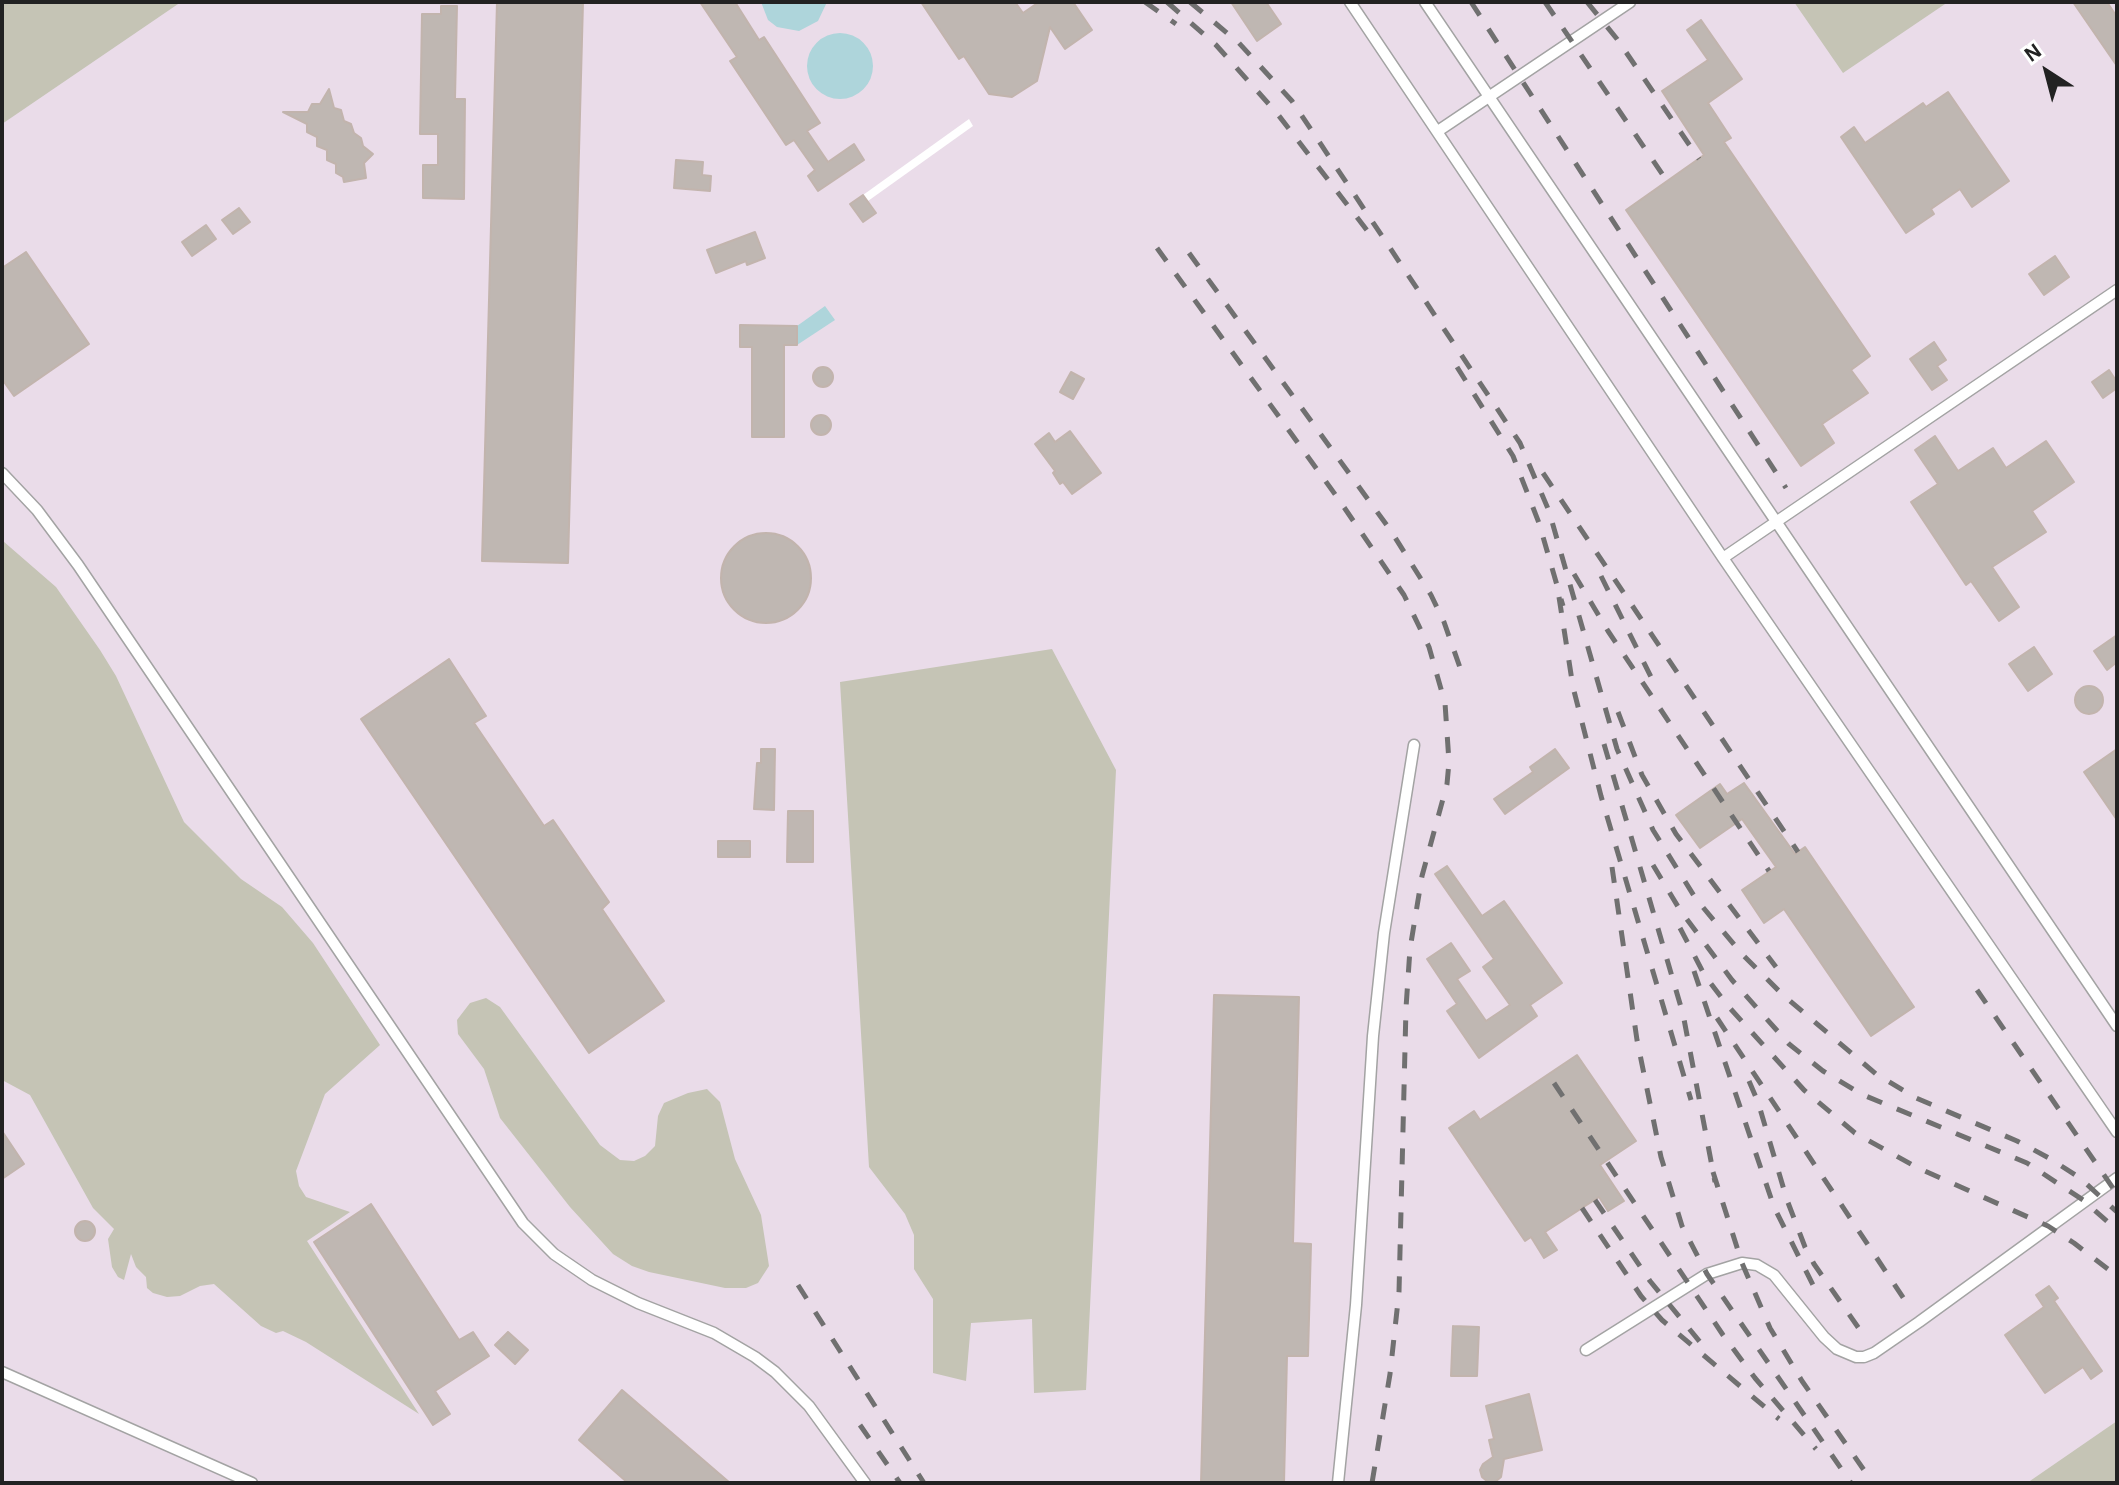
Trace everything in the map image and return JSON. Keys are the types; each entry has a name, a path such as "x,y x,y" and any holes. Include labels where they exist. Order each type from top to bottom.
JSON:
{"lane":[{"path":"1350,2 1723,558 2117,1132"},
{"path":"1425,2 2117,1026"},
{"path":"1438,131 1630,2"},
{"path":"1723,558 2117,290"},
{"path":"2,473 37,510 78,565 523,1223 554,1254 592,1280 638,1303 714,1333 775,1372 809,1406 865,1483"},
{"path":"1338,1483 1356,1305 1373,1036 1384,933 1414,745"},
{"path":"1586,1350 1707,1274 1718,1268 1742,1263 1757,1265 1774,1275 1837,1349 1864,1357 1919,1322 2117,1178"},
{"path":"2,1372 252,1483"}],"shaded area":[{"path":"2,2 2117,2 2117,1483 2,1483"},
{"path":"2,2 181,2 2,124"},
{"path":"1794,2 1948,2 1843,73"},
{"path":"3,541 56,587 100,650 116,676 184,822 241,879 282,907 313,943 380,1045 325,1094 296,1171 299,1186 306,1197 350,1212 307,1241 419,1414 306,1342 283,1331 276,1333 261,1326 214,1284 200,1286 180,1296 167,1297 153,1293 147,1288 146,1277 136,1267 131,1254 124,1280 118,1277 112,1267 108,1239 114,1229 93,1208 30,1095 2,1080"},
{"path":"1052,649 1116,770 1086,1390 1034,1393 1032,1319 971,1323 966,1381 933,1373 933,1299 914,1269 914,1235 905,1214 869,1167 840,682"},
{"path":"486,998 500,1007 600,1145 620,1160 634,1161 655,1146 658,1116 664,1103 707,1089 720,1102 735,1159 761,1215 769,1266 758,1283 746,1288 725,1288 649,1272 613,1254 570,1207 500,1118 484,1069 458,1034 457,1020 470,1003"},
{"path":"2117,1421 2117,1483 2027,1483"}],"water":[{"path":"761,2 827,2 818,21 799,31 777,27 768,20"},
{"path":"840,33 853,36 863,43 870,53 873,66 870,79 863,89 853,96 840,99 827,96 817,89 810,79 807,66 810,53 817,43 827,36"},
{"path":"825,306 835,320 797,345 797,326"}],"pier":[{"path":"969,119 973,126 868,201 863,195"}],"building":[{"path":"497,2 583,2 568,563 482,561"},
{"path":"700,2 735,2 759,40 764,37 820,123 807,131 828,162 854,144 864,160 818,191 808,176 815,170 794,140 786,145 730,61 737,57"},
{"path":"921,2 1015,2 1023,13 1039,2 1073,2 1092,30 1065,49 1050,27 1037,81 1012,97 989,94 964,56 959,59"},
{"path":"1231,2 1266,2 1281,24 1257,41"},
{"path":"2073,2 2107,2 2117,17 2117,66"},
{"path":"441,6 457,6 455,99 465,99 464,199 423,198 423,165 438,165 438,134 420,134 422,14 441,14"},
{"path":"1701,20 1742,79 1708,103 1731,138 1724,142 1870,356 1851,370 1868,393 1822,424 1834,443 1801,466 1626,210 1704,155 1662,91 1708,60 1687,30"},
{"path":"329,89 334,108 341,110 344,121 351,124 363,146 373,154 364,163 366,178 344,182 343,177 336,173 336,164 327,160 327,150 317,146 317,137 307,132 307,124 283,112 308,112 312,104 320,104"},
{"path":"1948,92 2009,181 1972,207 1960,189 1931,209 1934,214 1906,233 1841,137 1854,127 1865,143 1923,103 1926,107"},
{"path":"676,160 703,162 702,175 711,176 710,191 674,188"},
{"path":"863,195 876,213 863,222 850,204"},
{"path":"239,208 250,222 233,234 222,220"},
{"path":"206,225 216,239 192,256 182,242"},
{"path":"755,232 765,258 747,265 746,261 716,273 707,250"},
{"path":"26,252 89,344 14,396 2,379 2,268"},
{"path":"2055,256 2069,277 2044,295 2029,274"},
{"path":"740,325 797,326 797,345 784,345 784,437 752,437 752,347 740,347"},
{"path":"1934,342 1946,360 1937,366 1947,380 1932,390 1910,359"},
{"path":"823,367 830,370 833,377 830,384 823,387 816,384 813,377 816,370"},
{"path":"2109,370 2117,382 2117,388 2103,398 2092,382"},
{"path":"1071,372 1084,379 1073,399 1060,392"},
{"path":"821,415 828,418 831,425 828,432 821,435 814,432 811,425 814,418"},
{"path":"1070,431 1101,473 1072,494 1063,482 1060,484 1053,473 1055,471 1035,444 1049,433 1055,442"},
{"path":"1935,436 1958,471 1993,448 2006,468 2046,441 2074,482 2032,511 2046,532 1992,567 2019,607 1999,621 1971,581 1966,585 1911,502 1938,484 1915,450"},
{"path":"766,533 783,536 798,546 808,561 811,578 808,595 798,610 783,620 766,623 749,620 734,610 724,595 721,578 724,561 734,546 749,536"},
{"path":"2117,635 2117,662 2107,670 2094,651"},
{"path":"2034,647 2052,674 2028,691 2009,664"},
{"path":"449,659 486,716 474,723 544,826 553,820 609,902 602,909 664,1001 589,1053 361,719"},
{"path":"2089,686 2099,690 2103,700 2099,710 2089,714 2079,710 2075,700 2079,690"},
{"path":"761,749 775,749 774,810 754,809"},
{"path":"1555,749 1569,768 1505,814 1494,799 1533,772 1530,767"},
{"path":"2117,749 2117,820 2084,772"},
{"path":"1744,783 1795,854 1805,847 1914,1007 1871,1036 1784,909 1764,923 1742,890 1776,867 1742,819 1700,848 1676,815 1720,784 1727,794"},
{"path":"788,811 813,811 813,862 787,862"},
{"path":"718,841 750,841 750,857 718,857"},
{"path":"1447,866 1482,916 1504,901 1562,983 1530,1005 1537,1016 1479,1058 1447,1011 1457,1004 1427,959 1451,943 1470,971 1457,979 1486,1021 1510,1005 1483,967 1494,959 1435,874"},
{"path":"1214,995 1299,997 1293,1243 1311,1244 1308,1356 1287,1356 1284,1483 1201,1483"},
{"path":"1577,1055 1636,1141 1600,1165 1624,1201 1608,1211 1599,1197 1545,1232 1557,1250 1544,1258 1531,1237 1525,1241 1449,1128 1474,1111 1480,1120"},
{"path":"2,1131 24,1164 2,1179"},
{"path":"371,1204 459,1340 473,1332 489,1356 435,1391 450,1414 433,1425 314,1242"},
{"path":"81,1221 89,1221 95,1231 89,1241 81,1241 75,1235 75,1227"},
{"path":"2049,1286 2058,1298 2054,1301 2102,1371 2091,1379 2083,1367 2045,1393 2005,1335 2044,1307 2036,1295"},
{"path":"1453,1326 1479,1327 1477,1376 1451,1376"},
{"path":"508,1332 528,1350 515,1364 495,1345"},
{"path":"622,1390 730,1483 628,1483 579,1440"},
{"path":"1529,1394 1542,1450 1504,1459 1501,1477 1495,1482 1488,1482 1480,1470 1493,1457 1489,1440 1494,1439 1486,1406"}],"railway":[{"path":"1145,2 1176,24"},
{"path":"1167,2 1216,45 1276,112 1369,233"},
{"path":"1190,2 1239,43 1292,101 1520,443 1549,511 1617,749 1653,830 1696,899 1743,955 1783,995 1876,1074 1916,1098 2049,1158 2080,1178 2117,1212"},
{"path":"1471,2 1786,488"},
{"path":"1545,2 1667,181"},
{"path":"1587,2 1617,39 1699,159"},
{"path":"1157,248 1404,595 1429,647 1445,703 1449,762 1447,784 1422,876 1410,949 1399,1292 1390,1374 1372,1483"},
{"path":"1189,253 1391,531 1431,595 1464,679"},
{"path":"1457,367 1513,456 1539,523 1563,606"},
{"path":"1543,473 1798,852"},
{"path":"1574,574 1608,631 1769,871"},
{"path":"1601,576 1656,687"},
{"path":"1559,597 1573,687 1601,796 1691,1100"},
{"path":"1618,712 1642,775 1676,834 1776,967"},
{"path":"1604,744 1683,1014 1715,1182"},
{"path":"1653,865 1680,910 1732,980 1789,1044 1823,1071 1861,1094 2027,1163 2083,1200 2117,1230"},
{"path":"1612,867 1637,1040 1661,1157 1682,1226 1707,1274 1851,1483"},
{"path":"1680,928 1705,976 1728,1006 1804,1090 1855,1133 1918,1168 2048,1226 2117,1276"},
{"path":"1694,971 1774,1207 1813,1285"},
{"path":"1977,990 2117,1194"},
{"path":"1717,1018 1908,1305"},
{"path":"1749,1081 1805,1247 1860,1330"},
{"path":"1554,1083 1723,1335 1816,1449"},
{"path":"1713,1172 1742,1263 1770,1328 1802,1381 1873,1483"},
{"path":"1595,1200 1650,1281 1700,1342"},
{"path":"1582,1208 1641,1296 1662,1320 1779,1419"},
{"path":"798,1285 924,1483"},
{"path":"860,1425 900,1483"}]}
